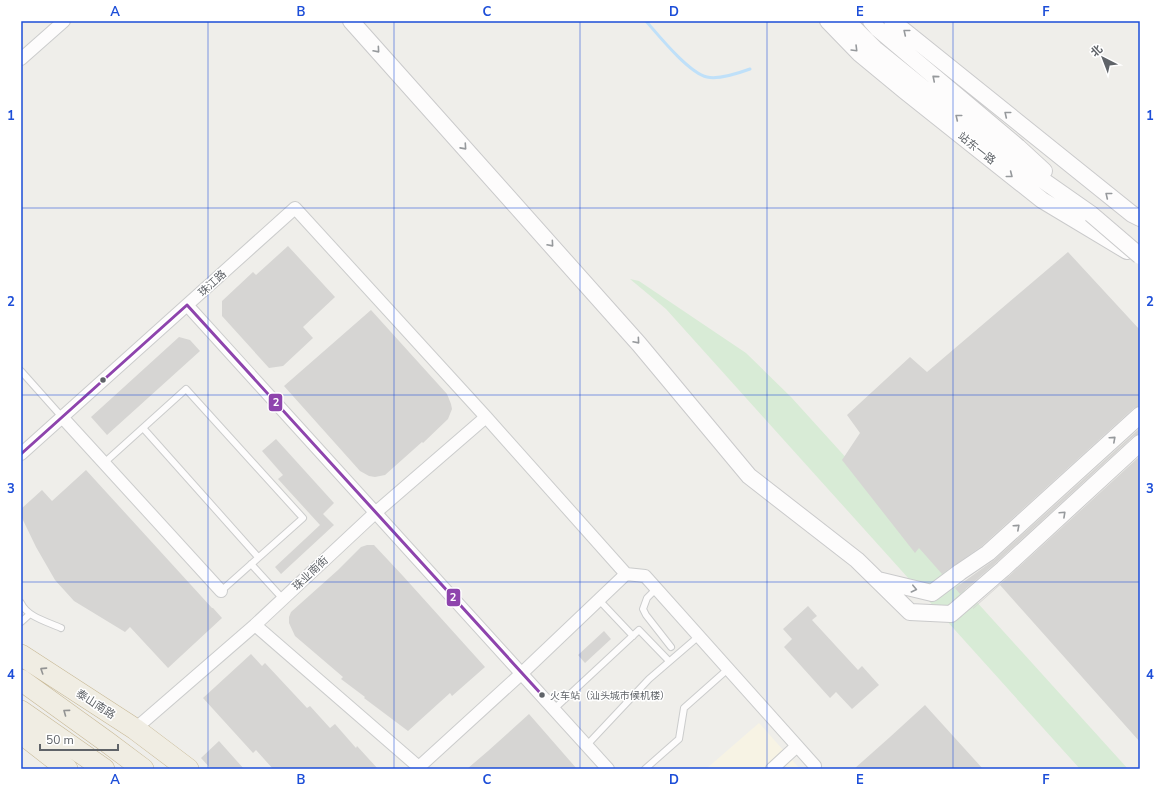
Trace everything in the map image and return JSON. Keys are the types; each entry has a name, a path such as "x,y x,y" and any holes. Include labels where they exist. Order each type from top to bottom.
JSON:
{"highway":[{"name":"泰山南路","path":"21,655 135,729 188,769"},
{"name":"泰山南路","path":"21,680 143,769"},
{"path":"21,711 104,769"},
{"path":"21,733 67,769"}],"street":[{"path":"21,59 64,21"},
{"path":"352,21 639,344 749,476 856,560 910,612 951,614 1003,569 1140,443"},
{"name":"站东一路","path":"828,21 859,53 905,92 1042,200 1131,254 1140,256"},
{"path":"847,21 875,49 1001,151 1091,214"},
{"path":"892,21 1132,214 1140,218"},
{"path":"874,25 1018,147 1091,214 1140,256"},
{"name":"珠江路","path":"21,454 295,208 486,417"},
{"path":"187,305 608,769"},
{"path":"876,580 932,593 988,553 1140,415"},
{"path":"62,416 221,591"},
{"path":"486,417 626,574 645,576 815,766"},
{"name":"珠业南街","path":"135,729 255,625 375,513 486,417"},
{"path":"255,625 420,768 522,674 626,574"},
{"path":"772,769 797,746"}],"lane":[{"path":"21,371 62,416"},
{"path":"104,463 186,389 303,518 221,591"},
{"path":"143,428 258,557"},
{"path":"251,564 283,599"},
{"path":"656,589 647,598 644,609 646,615 671,646"},
{"path":"599,600 633,636"},
{"path":"21,606 30,614 60,628"},
{"path":"21,622 30,614"},
{"path":"554,709 640,630 669,661"},
{"path":"587,745 649,679 699,636"},
{"path":"645,769 679,739 684,708 728,669"}],"shaded area":[{"path":"759,723 800,769 706,769"}],"green space":[{"path":"630,279 639,281 746,353 791,397 1128,769 1080,769 666,309"}],"building":[{"path":"288,246 335,297 303,327 313,338 283,366 269,368 222,316 222,301 253,272 256,275"},
{"path":"1068,252 1140,330 1140,406 1134,408 982,546 942,574 919,548 915,553 842,460 860,433 847,415 910,357 927,372"},
{"path":"371,310 447,394 452,409 448,419 423,443 422,442 385,475 375,477 369,476 360,471 284,386"},
{"path":"179,337 190,340 200,351 107,435 91,417"},
{"path":"1140,428 1140,434 1134,436 960,594 955,588 994,560"},
{"path":"276,439 334,503 323,514 334,525 281,574 275,567 320,525 278,479 283,475 262,451"},
{"path":"1140,456 1140,742 1000,585 973,608"},
{"path":"86,470 222,618 168,668 130,627 125,632 74,601 55,580 36,547 21,516 21,509 42,490 52,501"},
{"path":"374,545 485,667 452,696 450,693 408,731 341,679 343,677 295,636 289,623 291,612 338,570 361,547"},
{"path":"808,606 817,616 812,620 858,670 862,666 879,685 852,709 836,692 830,698 784,647 792,639 783,629"},
{"path":"604,631 611,639 585,663 578,655"},
{"path":"251,654 262,666 265,663 307,708 310,706 330,728 335,724 356,748 357,746 378,769 273,769 256,750 253,753 203,698"},
{"path":"925,705 983,769 854,769 890,737"},
{"path":"529,714 577,769 467,769 488,751"},
{"path":"219,741 244,769 211,769 201,758"}],"waterway":[{"path":"646,21 683,61 700,74 707,77 717,78 729,76 750,69"}],"transit line":[{"name":"2","path":"187,305 542,695"},
{"name":"2","path":"21,454 187,305"}],"place":[{"name":"火车站（汕头城市候机楼）","path":"542,695"}]}
